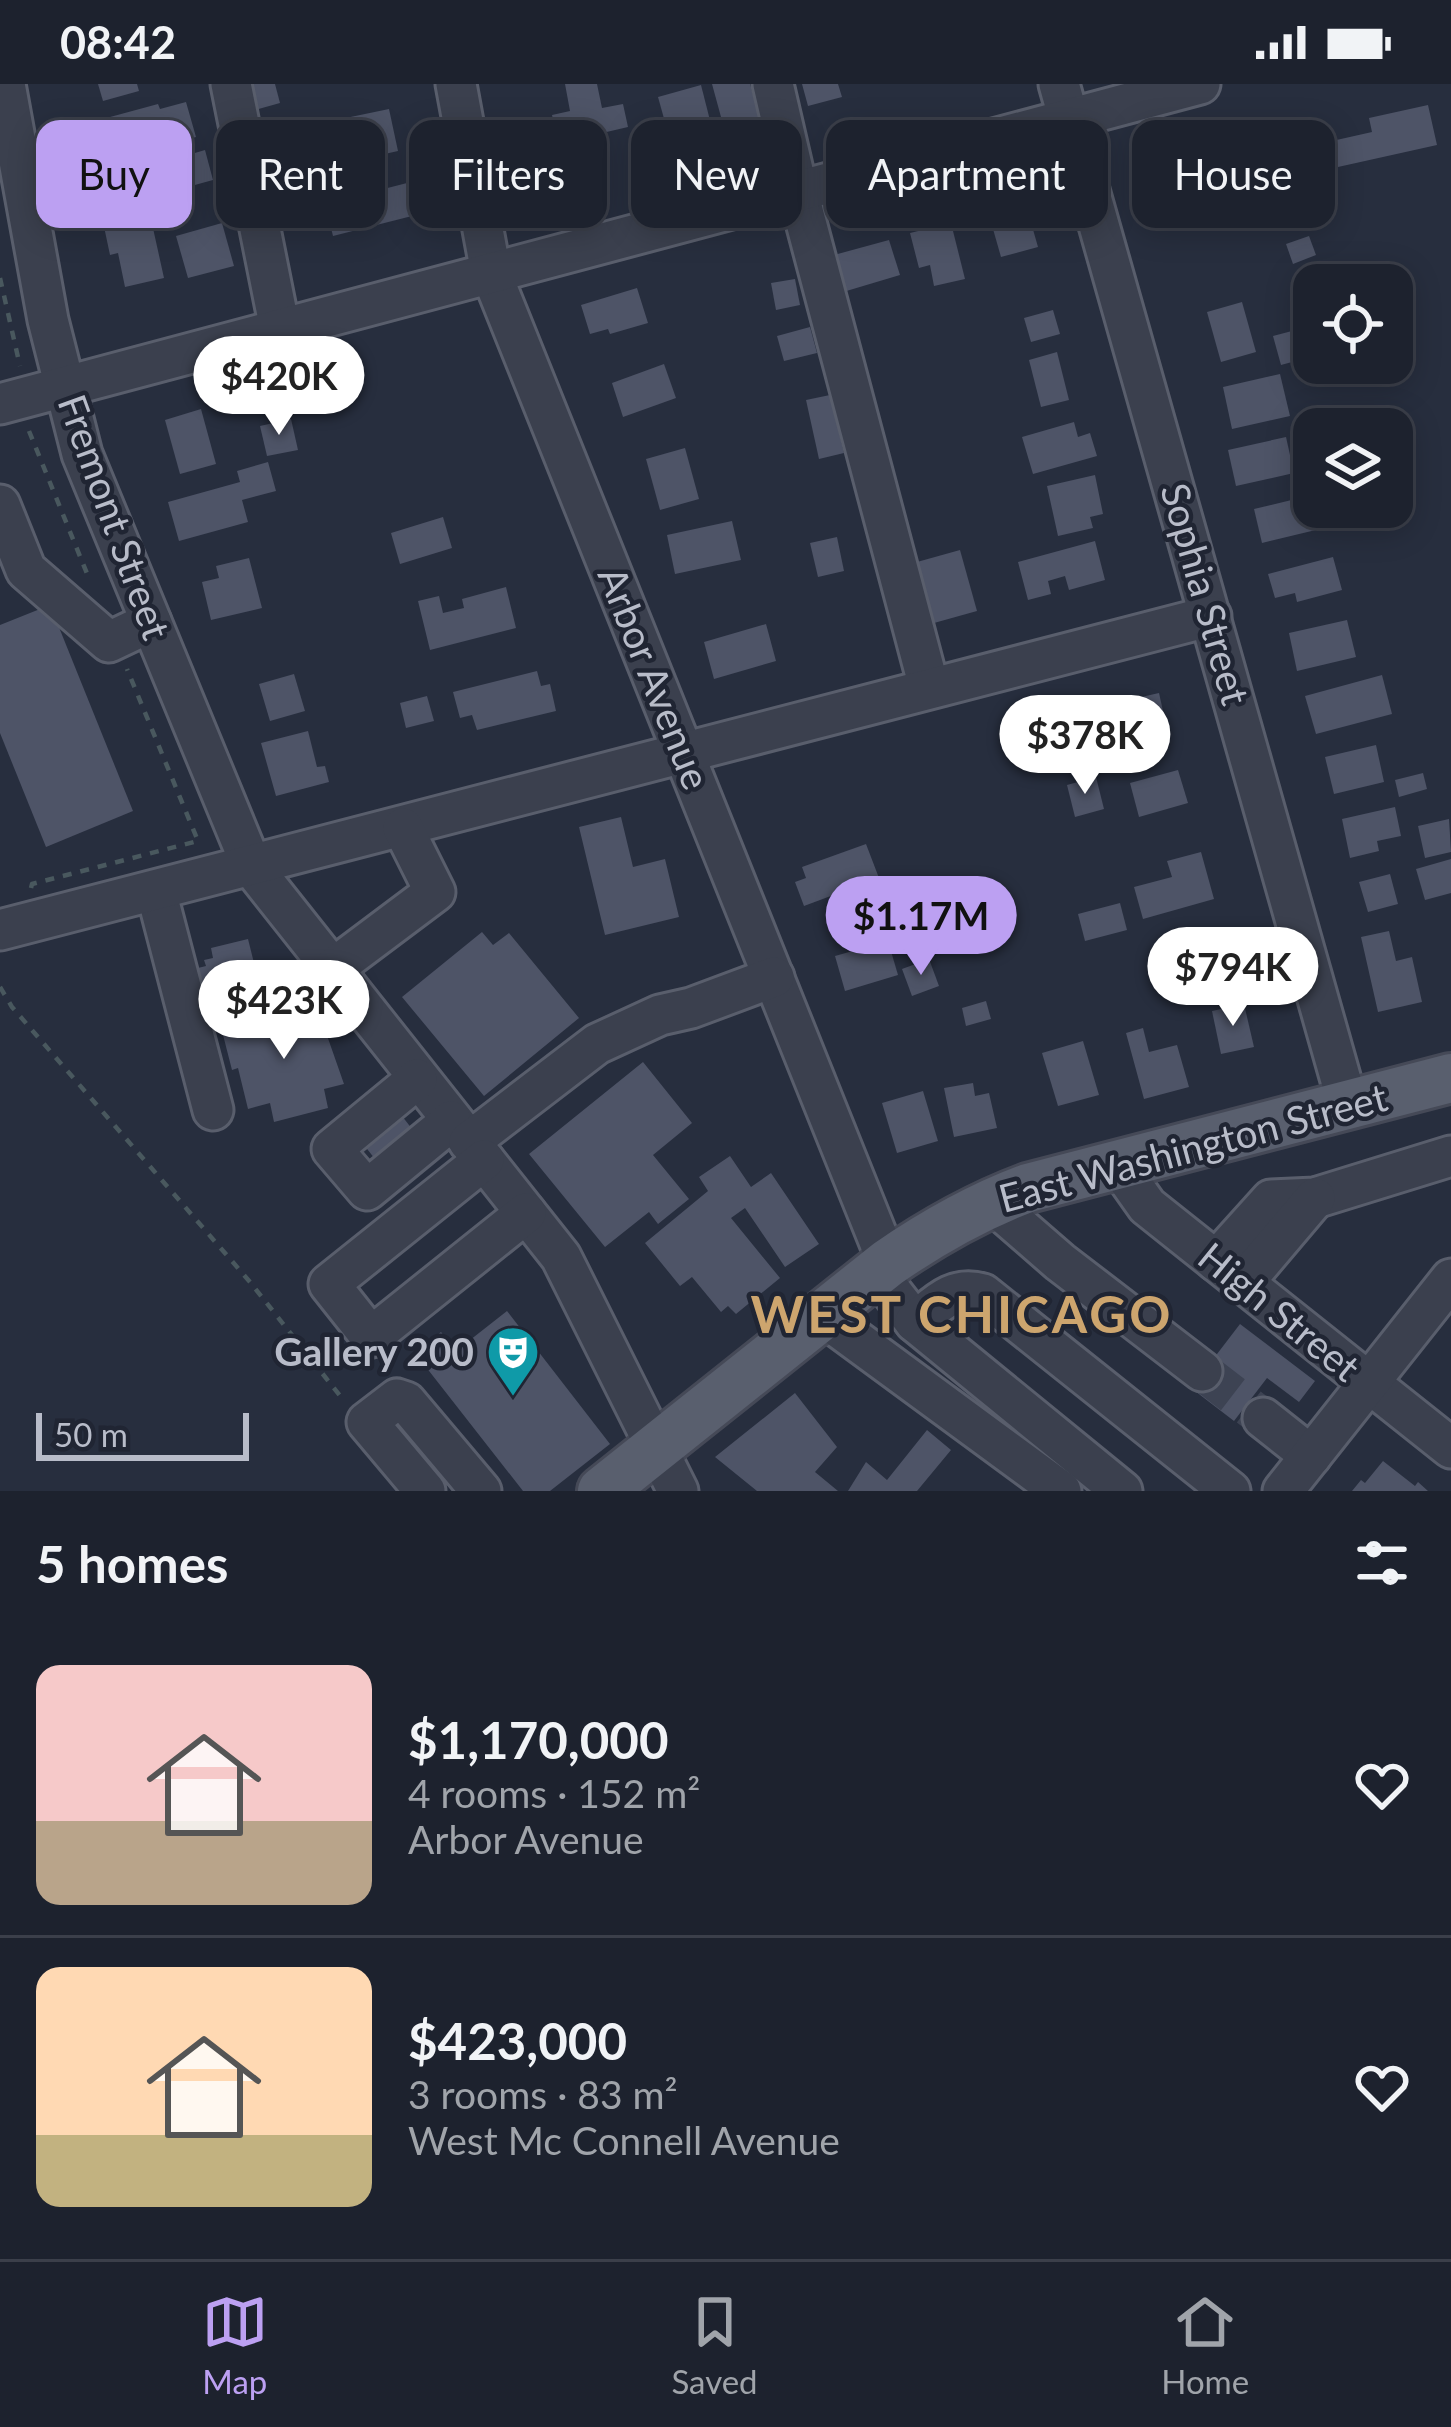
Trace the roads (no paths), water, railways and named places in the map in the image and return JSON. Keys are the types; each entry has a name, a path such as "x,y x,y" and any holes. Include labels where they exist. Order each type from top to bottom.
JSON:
{"main road":[{"name":"East Washington Street","path":"602,1491 882,1267 937,1230 991,1202 1451,1078"}],"street":[{"name":"Fremont Street","path":"5,84 48,320 82,454 252,868 561,1257 678,1491"},
{"path":"231,84 280,329"},
{"name":"Arbor Avenue","path":"457,84 491,273 774,977 882,1267 915,1322 1122,1491"},
{"path":"773,84 781,120"},
{"path":"802,190 1063,102 1200,84"},
{"name":"Sophia Street","path":"1063,102 1348,1106"},
{"path":"802,211 929,687"},
{"path":"0,404 661,228"},
{"path":"0,505 13,575 109,642 151,622"},
{"path":"0,930 1211,616"},
{"path":"331,970 435,892 403,828"},
{"path":"156,891 213,1110"},
{"path":"526,1213 371,1337 329,1284 468,1141 597,1044 660,1015 774,977"},
{"path":"417,1079 332,1149 367,1190 468,1141"},
{"path":"1230,1272 1271,1200 1315,1198 1451,1156"},
{"name":"High Street","path":"1118,1165 1148,1206 1451,1448"},
{"path":"991,1202 1060,1262 1202,1371"},
{"path":"1282,1491 1451,1279"},
{"path":"915,1322 951,1294 983,1294 1218,1487"},
{"path":"823,1316 1061,1491"},
{"path":"425,1491 367,1422 397,1399 406,1402 482,1491"},
{"path":"1263,1418 1311,1456"}],"tunnel":[{"path":"1202,1371 1263,1418"}],"place":[{"name":"Gallery 200","path":"513,1398"}],"district":[{"name":"WEST CHICAGO","path":"962,1315"}]}
